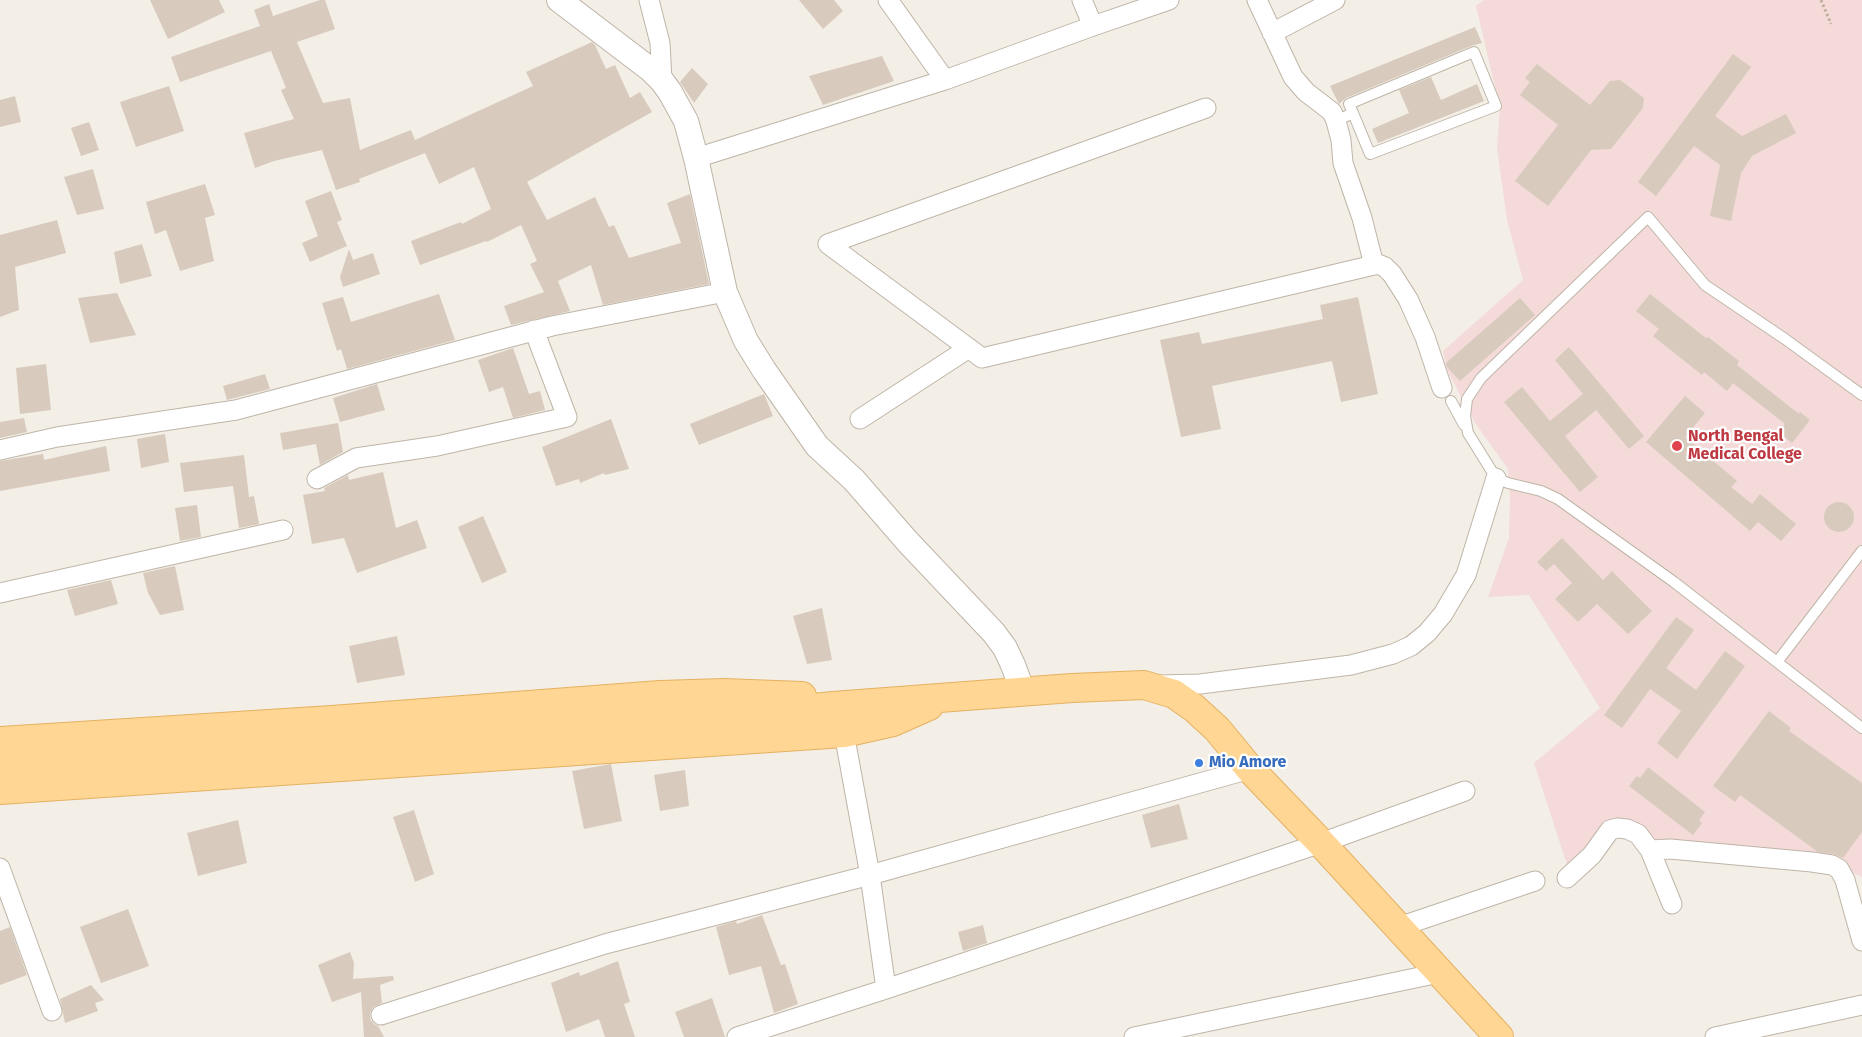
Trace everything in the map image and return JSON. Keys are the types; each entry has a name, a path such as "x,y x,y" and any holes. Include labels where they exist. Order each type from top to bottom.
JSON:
{"main road":[{"path":"0,769 725,717 833,706 1023,692 1144,685 1174,694 1194,708 1217,730 1250,770 1321,843 1499,1037"},
{"path":"0,741 660,695 778,694 806,697 833,706"},
{"path":"0,790 844,733 892,722 949,698"}],"street":[{"path":"559,0 662,81 686,121 696,158 725,292 746,341 817,446 854,480 907,541 994,632 1014,665 1023,692"},
{"path":"888,0 945,80"},
{"path":"1082,0 1094,26"},
{"path":"696,158 945,80 1169,0"},
{"path":"1257,0 1293,77 1306,92 1332,112 1344,117 1341,140 1343,163 1362,218 1374,265"},
{"path":"1272,34 1335,0"},
{"path":"650,1 660,43 662,81"},
{"path":"1206,108 828,244 982,358 1378,264 1385,267 1392,274 1408,300 1447,395"},
{"path":"0,450 57,437 236,410 534,330 725,292"},
{"path":"316,479 356,458 437,446 566,417 534,330"},
{"path":"860,419 969,348"},
{"path":"1144,685 1200,684 1351,665 1393,654 1411,646 1427,633 1443,614 1466,575 1496,478"},
{"path":"0,593 283,530"},
{"path":"844,733 870,875 886,989"},
{"path":"381,1016 605,944 870,875 1250,770"},
{"path":"737,1037 1321,843 1465,791"},
{"path":"1567,878 1592,855 1610,830 1627,829 1638,834 1650,850 1672,904"},
{"path":"1650,850 1670,849 1832,865 1839,869 1845,880 1862,941"},
{"path":"0,868 52,1011"},
{"path":"1399,927 1535,881"},
{"path":"1134,1037 1439,972"},
{"path":"1715,1037 1862,1005"}],"lane":[{"path":"1474,52 1496,106 1370,154 1344,117 1349,104 1474,52"},
{"path":"1468,433 1465,416 1467,400 1481,378 1648,218 1705,285 1785,339 1862,395"},
{"path":"1447,395 1496,478 1541,491 1558,499 1674,582 1862,728"},
{"path":"1777,662 1862,551"}],"path":[{"path":"1821,0 1831,24"}],"shaded area":[{"name":"North Bengal Medical College","path":"1484,0 1862,0 1862,877 1841,867 1654,846 1624,818 1609,822 1569,871 1534,763 1600,708 1529,595 1488,597 1509,538 1510,496 1508,469 1475,423 1446,368 1443,351 1523,280 1507,220 1497,148 1500,108 1476,6"}],"building":[{"path":"150,0 219,0 225,12 168,39"},
{"path":"325,0 335,29 297,42 323,103 350,98 360,150 411,130 415,140 533,86 526,72 592,42 606,69 615,65 630,98 640,92 652,112 527,182 547,220 595,197 609,227 614,225 629,258 681,243 667,203 690,194 709,284 603,305 591,265 558,281 570,311 511,325 504,306 544,292 530,264 537,261 521,225 487,242 420,265 411,241 461,222 462,224 491,209 474,167 439,184 425,153 359,179 360,182 336,190 322,150 274,161 255,168 244,133 294,119 281,90 286,88 271,51 180,82 171,57 260,26 254,10 269,4 273,16"},
{"path":"799,0 834,0 843,11 823,29"},
{"path":"1475,27 1482,43 1346,98 1339,104 1330,86"},
{"path":"1733,54 1751,67 1715,116 1742,136 1786,114 1796,133 1752,156 1741,173 1731,221 1710,216 1720,165 1694,146 1656,196 1638,182"},
{"path":"882,56 894,81 823,105 809,76"},
{"path":"1537,64 1590,105 1610,81 1620,80 1644,98 1643,108 1611,149 1591,150 1548,206 1515,181 1558,125 1520,95 1530,82 1525,78"},
{"path":"692,68 708,84 694,103 680,82"},
{"path":"1431,77 1441,100 1477,84 1484,101 1378,143 1372,129 1409,113 1399,90"},
{"path":"169,86 184,131 136,147 120,102"},
{"path":"15,96 21,122 0,127 0,100"},
{"path":"89,122 99,150 81,156 71,128"},
{"path":"93,169 104,209 77,215 64,177"},
{"path":"205,184 215,215 205,218 214,261 180,271 166,230 155,234 146,202"},
{"path":"331,191 342,220 337,222 347,246 310,262 302,243 318,236 305,201"},
{"path":"57,220 66,253 15,267 19,310 0,317 0,235"},
{"path":"142,244 152,276 120,284 114,252"},
{"path":"349,249 353,260 373,253 380,274 343,287 340,277"},
{"path":"117,293 136,335 90,343 78,298"},
{"path":"439,294 455,340 347,369 341,349 337,351 322,303 343,297 351,322"},
{"path":"1650,294 1739,361 1737,365 1799,414 1800,412 1810,420 1792,443 1778,432 1785,424 1733,383 1727,391 1704,372 1702,375 1653,336 1659,329 1636,311"},
{"path":"1358,297 1378,394 1341,402 1332,361 1212,386 1221,429 1181,437 1160,340 1199,332 1202,344 1323,319 1320,305"},
{"path":"1520,298 1535,315 1460,381 1447,367 1446,363"},
{"path":"1569,347 1644,436 1629,449 1596,410 1565,436 1598,477 1580,492 1504,402 1522,387 1550,421 1583,394 1555,360"},
{"path":"513,348 529,394 540,391 545,410 513,418 503,387 489,392 478,360"},
{"path":"46,364 51,410 20,414 16,368"},
{"path":"265,374 270,389 227,400 223,386"},
{"path":"377,384 385,410 340,422 333,398"},
{"path":"764,394 773,416 699,445 690,424"},
{"path":"1685,396 1705,413 1685,437 1737,481 1731,487 1752,504 1760,494 1796,524 1781,541 1758,522 1750,531 1646,442"},
{"path":"24,418 27,432 0,438 0,422"},
{"path":"611,419 629,469 605,475 604,473 580,483 579,479 556,486 542,447"},
{"path":"338,423 343,452 320,465 316,444 283,450 280,433"},
{"path":"165,434 169,462 141,468 137,439"},
{"path":"106,446 110,471 0,491 0,461 43,454 44,460"},
{"path":"244,455 249,497 254,496 259,524 239,528 233,486 184,492 180,463"},
{"path":"383,472 396,528 417,520 427,548 357,573 344,538 312,544 303,495 325,491 324,488 348,475 349,480"},
{"path":"1839,502 1850,506 1854,517 1850,528 1839,532 1828,528 1824,517 1828,506"},
{"path":"197,505 201,537 180,541 175,508"},
{"path":"483,516 507,572 482,583 458,527"},
{"path":"1562,538 1603,580 1612,571 1652,611 1628,634 1597,604 1578,622 1555,599 1572,583 1554,564 1546,571 1537,562"},
{"path":"175,566 184,610 160,615 148,593 143,573"},
{"path":"111,580 118,604 75,616 67,590"},
{"path":"822,608 832,660 807,664 793,616"},
{"path":"1676,617 1694,630 1666,668 1696,690 1725,651 1745,666 1677,759 1657,743 1681,711 1650,689 1622,728 1604,715"},
{"path":"397,636 405,675 357,683 349,646"},
{"path":"1769,711 1791,728 1789,731 1862,783 1862,832 1843,858 1834,854 1818,852 1740,795 1735,802 1713,786"},
{"path":"611,764 622,821 584,829 572,771"},
{"path":"1648,767 1705,812 1699,820 1702,823 1693,835 1629,786 1637,776 1640,778"},
{"path":"685,770 689,806 660,811 654,775"},
{"path":"1179,804 1188,839 1151,848 1142,815"},
{"path":"414,810 434,874 415,882 393,817"},
{"path":"238,820 247,863 198,876 187,833"},
{"path":"128,909 149,966 101,983 80,927"},
{"path":"762,915 781,965 785,964 798,1004 774,1013 761,966 729,975 716,927 736,921 737,924"},
{"path":"983,925 987,943 963,951 958,932"},
{"path":"10,927 27,975 0,985 0,931"},
{"path":"350,952 354,963 353,979 393,976 394,980 380,985 382,1003 373,1007 370,1013 370,1019 378,1026 384,1037 364,1037 361,992 332,1002 318,965"},
{"path":"618,961 630,1002 624,1004 635,1037 605,1037 599,1019 566,1032 551,983 579,972 580,976"},
{"path":"91,985 104,1000 95,1003 98,1011 65,1023 60,999"},
{"path":"712,998 725,1037 684,1037 675,1012"}],"place":[{"name":"North Bengal Medical College","path":"1677,446"},
{"name":"Mio Amore","path":"1199,763"}]}
